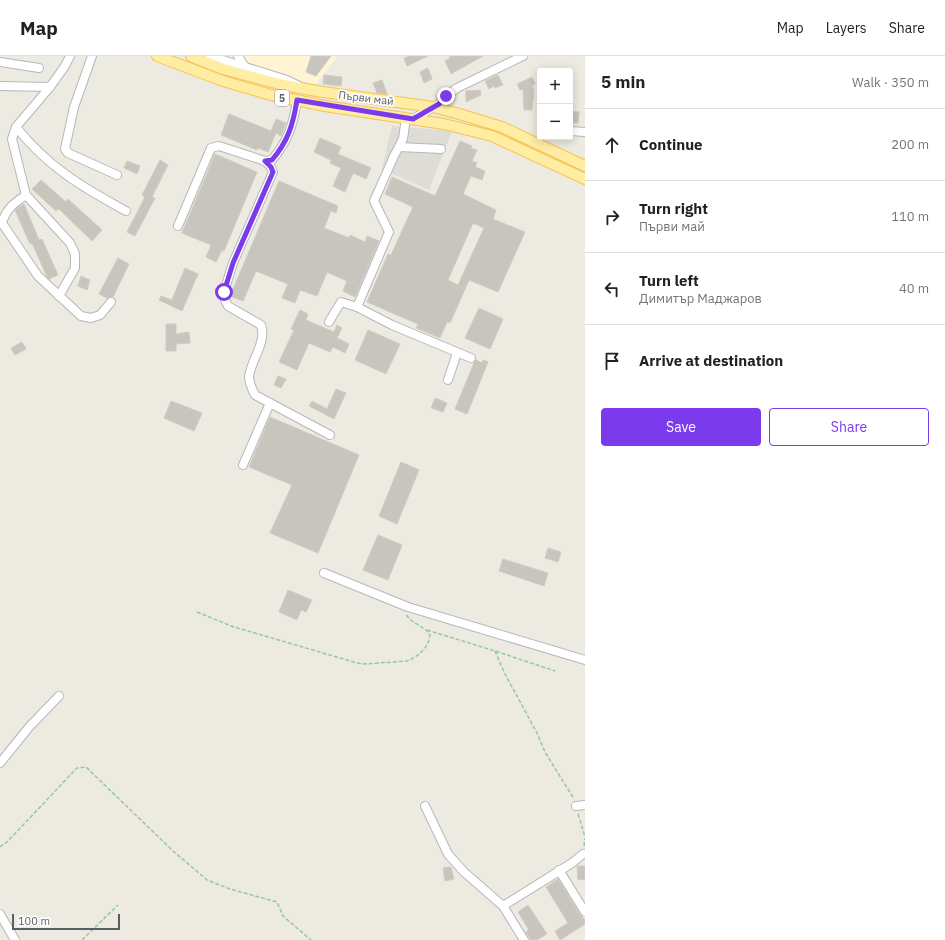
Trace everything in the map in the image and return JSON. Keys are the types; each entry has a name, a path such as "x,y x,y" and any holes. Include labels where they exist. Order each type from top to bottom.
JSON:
{"main road":[{"name":"Първи май","path":"157,56 223,81 271,95 409,119 492,136 585,179"},
{"name":"Първи май","path":"191,56 223,69 261,80 305,90 433,107 473,118 502,127 539,143 585,166"}],"street":[{"path":"59,296 75,268 75,254 70,243 26,195 12,139 16,127 50,87 65,66 70,56"},
{"path":"92,56 74,107 65,149 68,153 117,175"},
{"path":"210,56 242,60 287,80 305,90"},
{"path":"357,307 389,232 374,201 403,139 409,119 433,107 457,88 523,56"},
{"path":"0,62 38,68"},
{"path":"0,86 50,87"},
{"path":"178,226 211,148 219,146 265,161 272,160 286,141 294,120 297,100"},
{"path":"16,127 27,141 46,160 83,187 126,211"},
{"path":"573,131 585,132"},
{"path":"399,147 441,149"},
{"path":"265,161 271,167 273,172 233,263 224,292 225,300 228,306 261,325 263,335 249,377 251,387 255,395 330,435"},
{"path":"26,195 10,206 2,223 38,276 81,316 91,318 100,315 111,302"},
{"path":"328,322 341,302 357,307 392,325 471,358"},
{"path":"448,380 457,353"},
{"path":"243,465 270,403"},
{"path":"324,573 408,606 585,660"},
{"path":"0,763 30,726 59,696"},
{"path":"576,806 585,805"},
{"path":"426,806 448,854 464,872 503,906 524,940"},
{"path":"503,906 572,863 583,854"},
{"path":"559,870 585,912"},
{"path":"0,914 15,940"}],"path":[{"path":"408,606 406,614 409,619 427,629 495,650 555,671"},
{"path":"197,612 231,626 364,664 407,661 414,658 427,645 430,635 427,629"},
{"path":"495,650 505,674 537,733 545,752 574,800 585,837"},
{"path":"0,847 7,842 77,768 86,767 172,850 207,880 230,889 277,902 283,916 311,940"},
{"path":"82,940 118,906"}],"shaded area":[{"path":"224,56 338,56 315,85"},
{"path":"392,126 452,131 429,190 382,169"}],"building":[{"path":"311,56 331,56 316,76 306,72"},
{"path":"410,56 428,56 407,66 404,58"},
{"path":"449,56 483,56 451,74 445,61 450,58"},
{"path":"428,68 432,79 424,83 420,72"},
{"path":"324,75 342,77 341,86 323,84"},
{"path":"498,75 503,85 495,88 494,86 489,89 485,81"},
{"path":"532,77 535,84 532,86 534,90 532,110 524,110 523,89 520,90 517,84"},
{"path":"382,80 387,94 377,93 373,83"},
{"path":"480,90 481,95 466,102 466,91"},
{"path":"573,111 579,112 578,123 573,123"},
{"path":"229,114 271,131 276,119 286,123 281,136 276,133 268,152 258,148 257,150 221,135"},
{"path":"320,138 341,147 338,154 371,168 366,179 353,173 345,192 333,186 341,168 330,163 331,160 314,152"},
{"path":"460,141 477,150 472,161 477,163 475,167 485,171 482,180 471,176 463,194 496,210 493,219 525,232 498,292 469,280 450,323 447,322 440,338 416,328 418,324 367,302 388,254 391,255 413,207 385,194 392,177 435,196","holes":["473,223 484,228 458,285 448,280"]},
{"path":"215,154 257,172 224,251 222,250 216,262 206,257 211,245 182,233"},
{"path":"160,160 168,165 152,197 155,198 135,236 127,232 145,197 142,195"},
{"path":"127,161 140,166 137,174 124,168"},
{"path":"41,180 66,202 68,199 102,230 92,241 59,209 56,211 32,189"},
{"path":"279,181 338,206 336,213 331,211 324,228 349,238 350,235 365,242 367,236 379,241 355,297 343,291 347,281 327,272 317,296 300,290 295,303 282,298 288,284 256,271 243,301 230,296"},
{"path":"24,204 39,240 42,239 58,275 49,279 32,243 30,244 15,210"},
{"path":"118,258 129,264 113,297 107,298 99,294"},
{"path":"185,268 198,274 182,311 159,300 161,296 172,300"},
{"path":"81,276 90,280 87,290 78,286"},
{"path":"479,308 503,319 490,349 465,338"},
{"path":"300,310 308,314 306,320 334,332 337,325 342,328 337,338 349,344 345,353 333,347 330,352 309,343 297,370 279,362 294,330 291,329"},
{"path":"166,324 176,324 176,334 189,332 190,343 176,344 176,351 166,351"},
{"path":"368,330 400,344 386,374 355,360"},
{"path":"22,342 26,349 15,355 11,348"},
{"path":"476,360 482,363 483,360 488,362 467,414 455,409"},
{"path":"278,376 286,379 281,388 274,385"},
{"path":"336,389 346,393 334,419 309,406 312,401 327,409"},
{"path":"435,398 447,403 443,412 431,408"},
{"path":"171,401 202,413 194,431 164,418"},
{"path":"270,417 359,455 318,553 270,533 292,485 249,467"},
{"path":"401,462 419,470 397,524 379,516"},
{"path":"378,535 402,545 388,580 363,570"},
{"path":"548,548 561,552 558,562 545,558"},
{"path":"503,559 548,573 544,586 499,571"},
{"path":"288,590 312,600 306,612 301,610 297,620 279,612"},
{"path":"577,866 585,866 585,879 578,880"},
{"path":"451,867 454,879 445,881 443,868"},
{"path":"558,879 580,915 585,920 585,924 560,940 555,931 568,923 546,887"},
{"path":"528,905 547,934 537,940 531,940 526,932 529,930 518,912"}],"route":[{"path":"224,292 233,263 273,172 271,167 265,161 272,160 286,141 294,120 297,100 325,106 413,119 439,104 446,96"}]}
